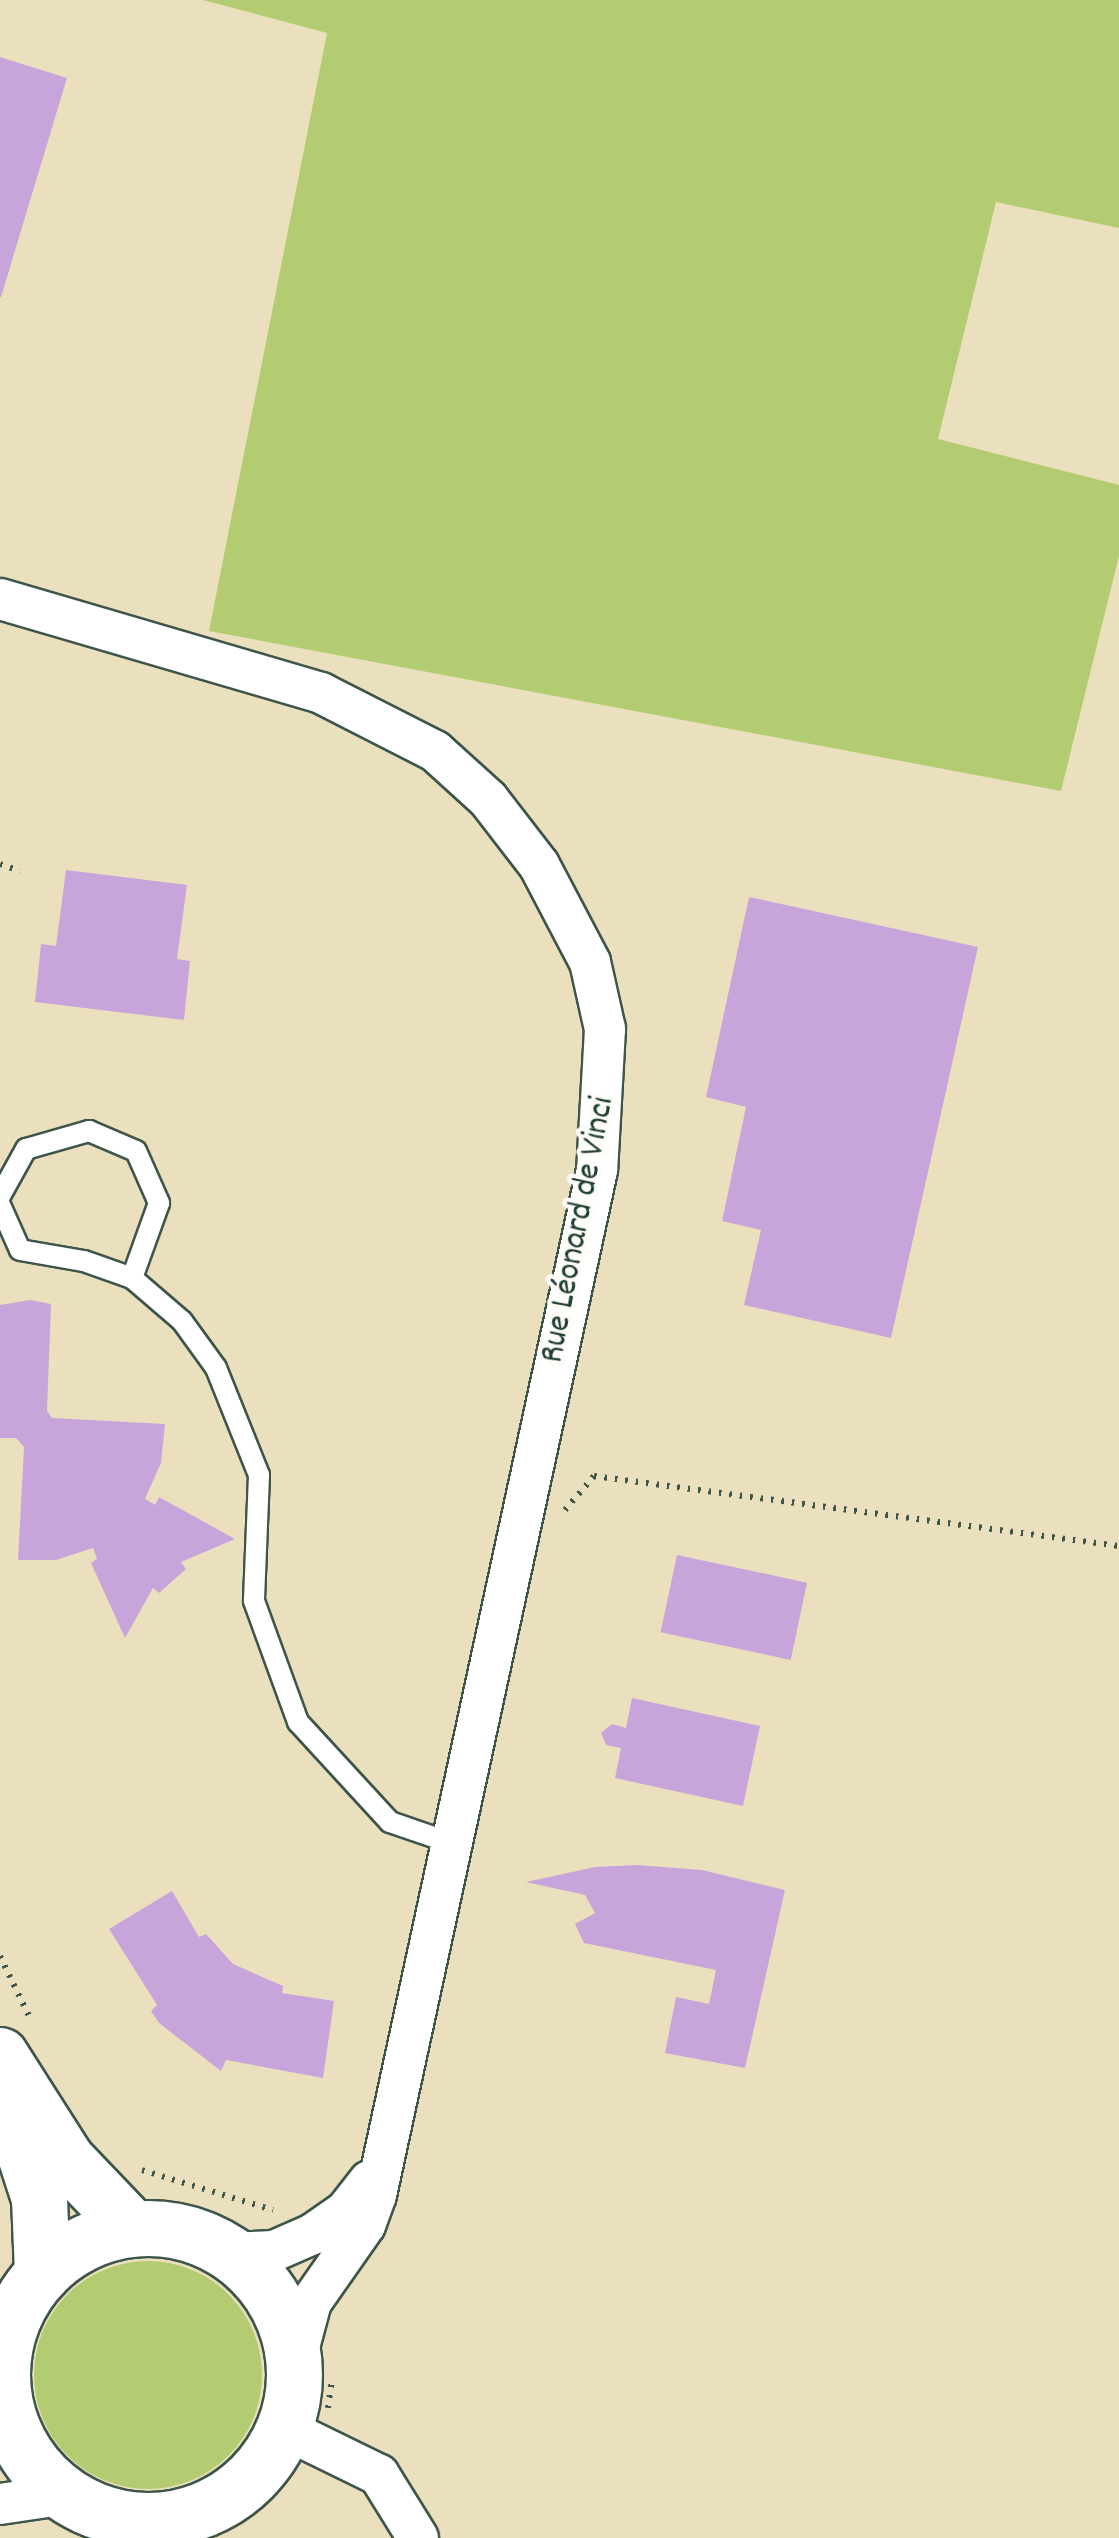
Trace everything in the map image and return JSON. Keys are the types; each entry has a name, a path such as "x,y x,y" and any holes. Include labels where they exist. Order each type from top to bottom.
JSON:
{"street":[{"name":"Rue Léonard de Vinci","path":"0,598 321,693 407,733 461,773 518,834 590,962 608,1064 600,1151 454,1844 370,2212 312,2302 313,2368"},
{"path":"17,2039 67,2160 133,2229"},
{"path":"0,2083 39,2198 42,2274"},
{"name":"Rue Léonard de Vinci","path":"230,2253 262,2253 297,2242 345,2212 382,2150"},
{"path":"0,2504 102,2516 214,2516 261,2466 300,2435 313,2368 276,2302 230,2253 190,2234 133,2229 84,2244 42,2274 6,2340 2,2411 27,2454 102,2516"},
{"path":"300,2435 379,2475 418,2538"}],"lane":[{"path":"0,1196 26,1150 90,1131 136,1151 159,1203 132,1278"},
{"path":"0,1205 20,1250 132,1278 182,1321 216,1368 259,1475 254,1600 298,1722 390,1822 454,1844"}],"path":[{"path":"0,864 20,870"},
{"path":"557,1519 594,1476 1119,1546"},
{"path":"0,1956 17,2039"},
{"path":"134,2168 266,2206 287,2222 297,2242"},
{"path":"300,2435 313,2368"}],"green space":[{"path":"203,0 1119,0 1119,228 996,202 938,439 1119,485 1119,556 1061,791 209,631 327,33"},
{"path":"148,2261 192,2269 229,2294 254,2331 262,2375 254,2419 229,2456 192,2481 148,2489 104,2481 67,2456 42,2419 34,2375 42,2331 67,2294 104,2269"}],"building":[{"path":"0,57 67,78 1,297 0,297"},
{"path":"66,870 187,885 177,959 190,961 184,1020 35,1002 41,944 56,946"},
{"path":"749,897 978,947 891,1338 744,1305 761,1230 722,1221 746,1107 706,1097"},
{"path":"30,1300 51,1304 47,1411 52,1418 165,1424 161,1463 145,1499 155,1505 159,1497 235,1539 181,1562 186,1569 159,1593 153,1588 125,1638 91,1563 97,1559 93,1548 56,1560 18,1560 24,1447 16,1438 0,1438 0,1305"},
{"path":"677,1555 807,1583 791,1660 661,1632"},
{"path":"632,1698 760,1726 743,1806 615,1778 621,1748 606,1745 601,1733 612,1724 626,1728"},
{"path":"637,1865 702,1870 785,1890 745,2068 665,2053 676,1997 709,2004 716,1970 584,1943 575,1924 595,1913 585,1895 526,1882 595,1867"},
{"path":"172,1891 199,1937 206,1934 233,1964 283,1986 282,1993 334,2001 323,2078 226,2060 221,2071 159,2023 151,2011 157,2005 109,1929"}]}
